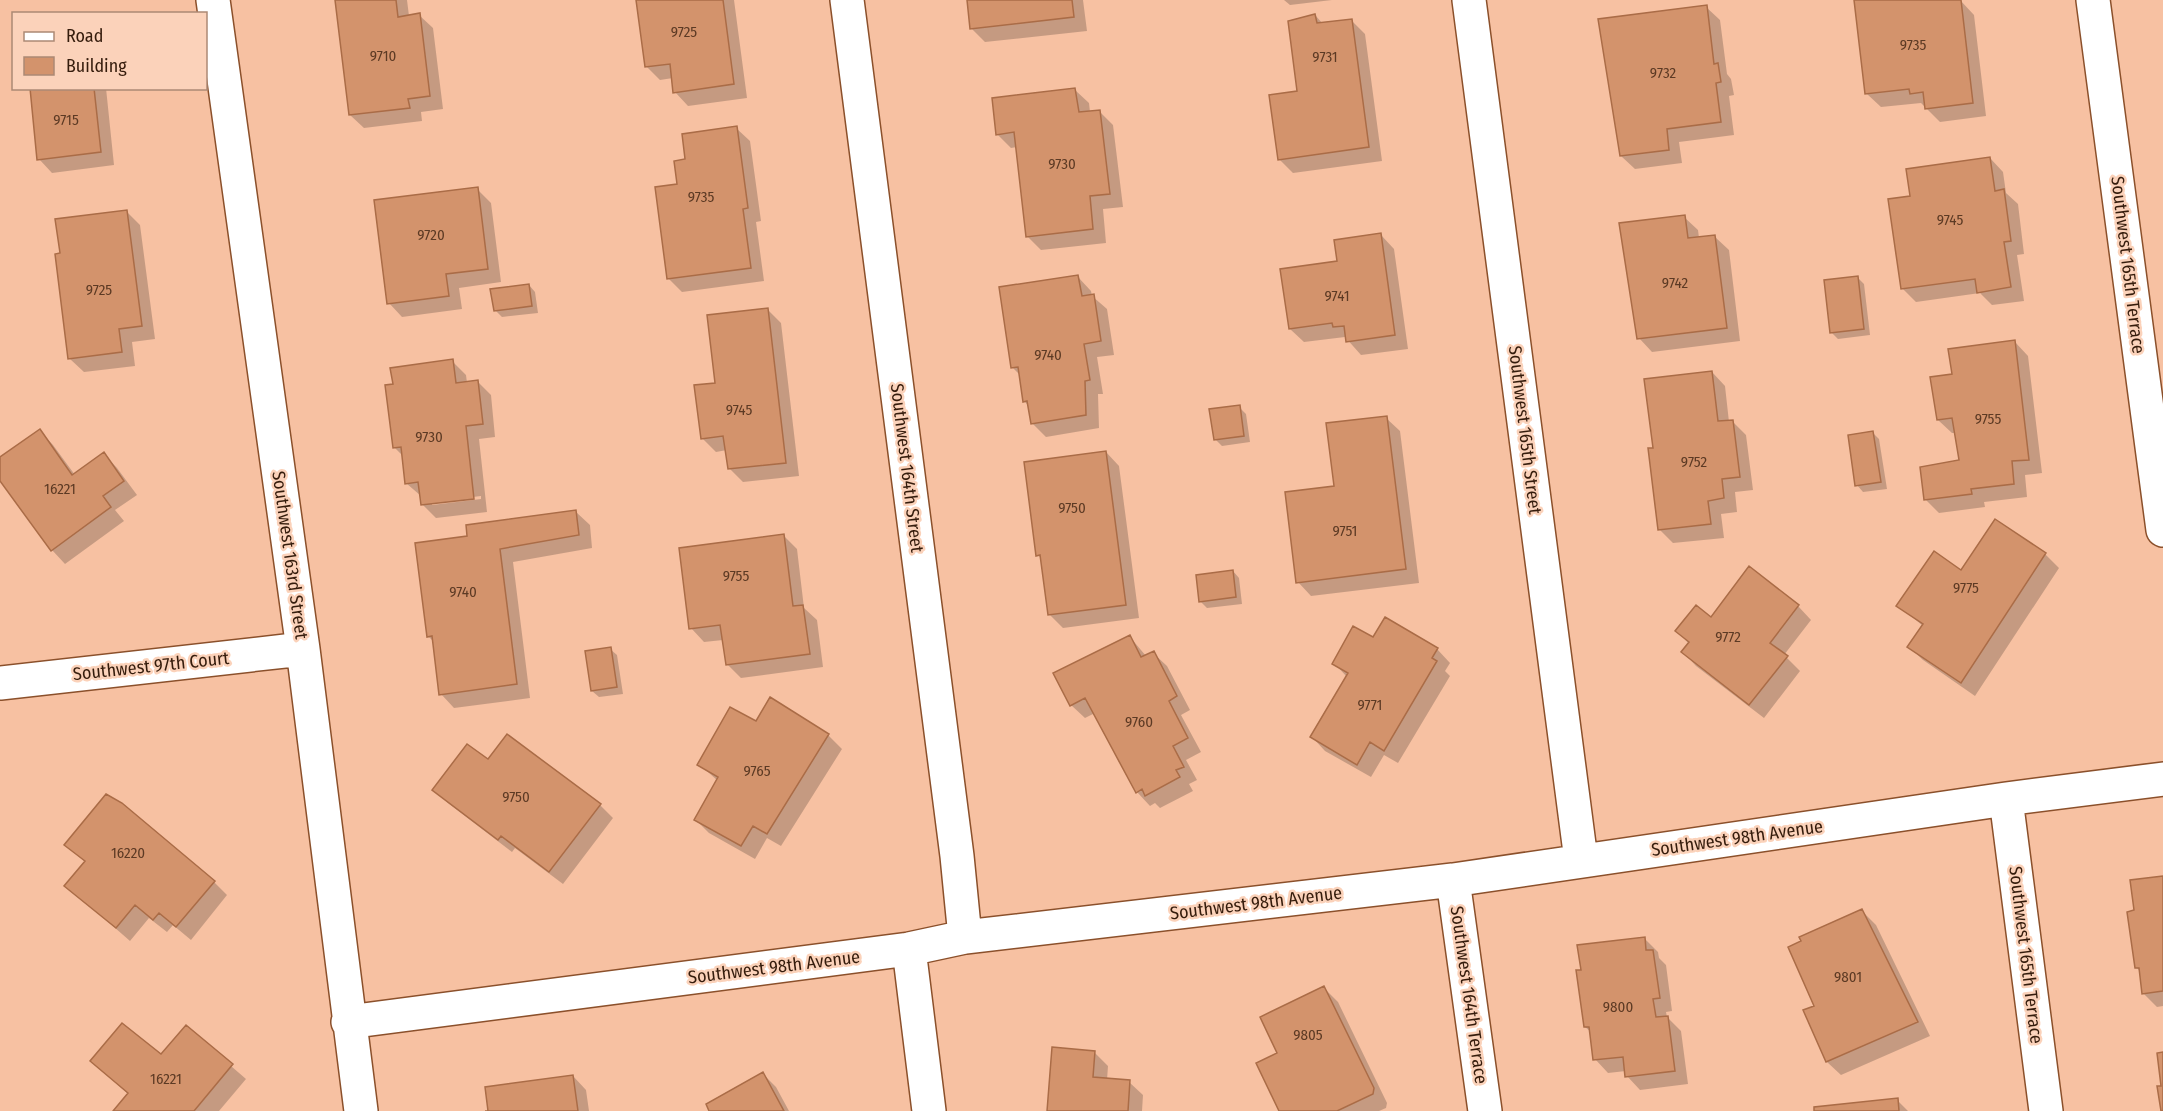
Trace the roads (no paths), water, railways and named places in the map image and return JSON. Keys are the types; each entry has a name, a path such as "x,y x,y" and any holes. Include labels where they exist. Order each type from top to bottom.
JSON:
{"street":[{"name":"Southwest 163rd Street","path":"213,0 303,649 348,1022 361,1111"},
{"name":"Southwest 164th Street","path":"847,0 957,856 965,937"},
{"name":"Southwest 165th Street","path":"1469,0 1581,860"},
{"name":"Southwest 165th Terrace","path":"2093,0 2163,530"},
{"name":"Southwest 97th Court","path":"0,683 303,649"},
{"name":"Southwest 98th Avenue","path":"348,1022 909,950 965,937 1453,880 2006,799 2163,779"},
{"name":"Southwest 165th Terrace","path":"2006,799 2046,1111"},
{"name":"Southwest 164th Terrace","path":"1453,880 1485,1111"},
{"path":"909,950 929,1111"}]}
